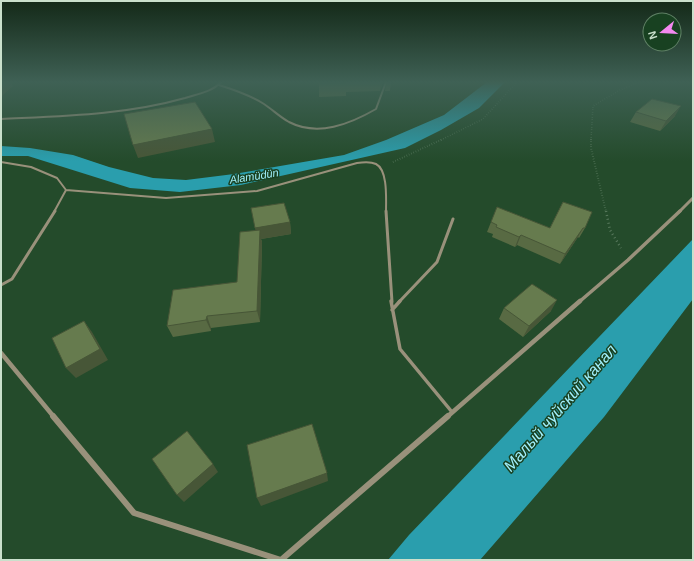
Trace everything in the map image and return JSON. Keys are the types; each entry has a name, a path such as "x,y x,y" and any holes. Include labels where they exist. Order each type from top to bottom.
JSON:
{"street":[{"path":"1,352 134,513 281,560 628,260 693,198"}],"lane":[{"path":"1,119 103,113 137,108"},
{"path":"269,108 289,122 301,127 314,129 348,124 376,108"},
{"path":"1,162 31,167 57,178 66,190 166,198 257,191 357,163 371,162 381,166 384,173 392,310 400,349 452,412"},
{"path":"1,285 12,279 59,204 66,190"},
{"path":"392,310 437,262 453,220"}],"path":[{"path":"381,166 419,151 483,118 492,108"},
{"path":"594,108 591,148 610,230 628,260"}],"water":[{"name":"Alamüdün","path":"453,108 479,108 441,130 405,148 241,185 180,192 130,188 28,156 1,156 1,146 30,148 73,155 109,167 153,178 186,180 234,174 344,155 386,140 444,115"},
{"name":"Малый чуйский канал","path":"693,239 693,299 604,417 480,560 388,560 409,535"}],"building":[{"path":"158,108 199,108 212,129 133,145 124,114"},
{"path":"641,108 679,108 666,121 636,112"},
{"path":"563,202 592,212 585,228 583,228 565,254 521,235 519,237 496,227 497,225 491,222 497,207 550,228"},
{"path":"284,203 290,222 255,228 251,208"},
{"path":"260,230 257,311 207,316 206,320 167,326 173,290 237,282 240,232"},
{"path":"532,284 557,300 529,326 504,308"},
{"path":"84,321 100,349 66,368 52,338"},
{"path":"312,424 327,473 257,498 247,445"},
{"path":"187,431 213,464 177,495 152,459"}]}
